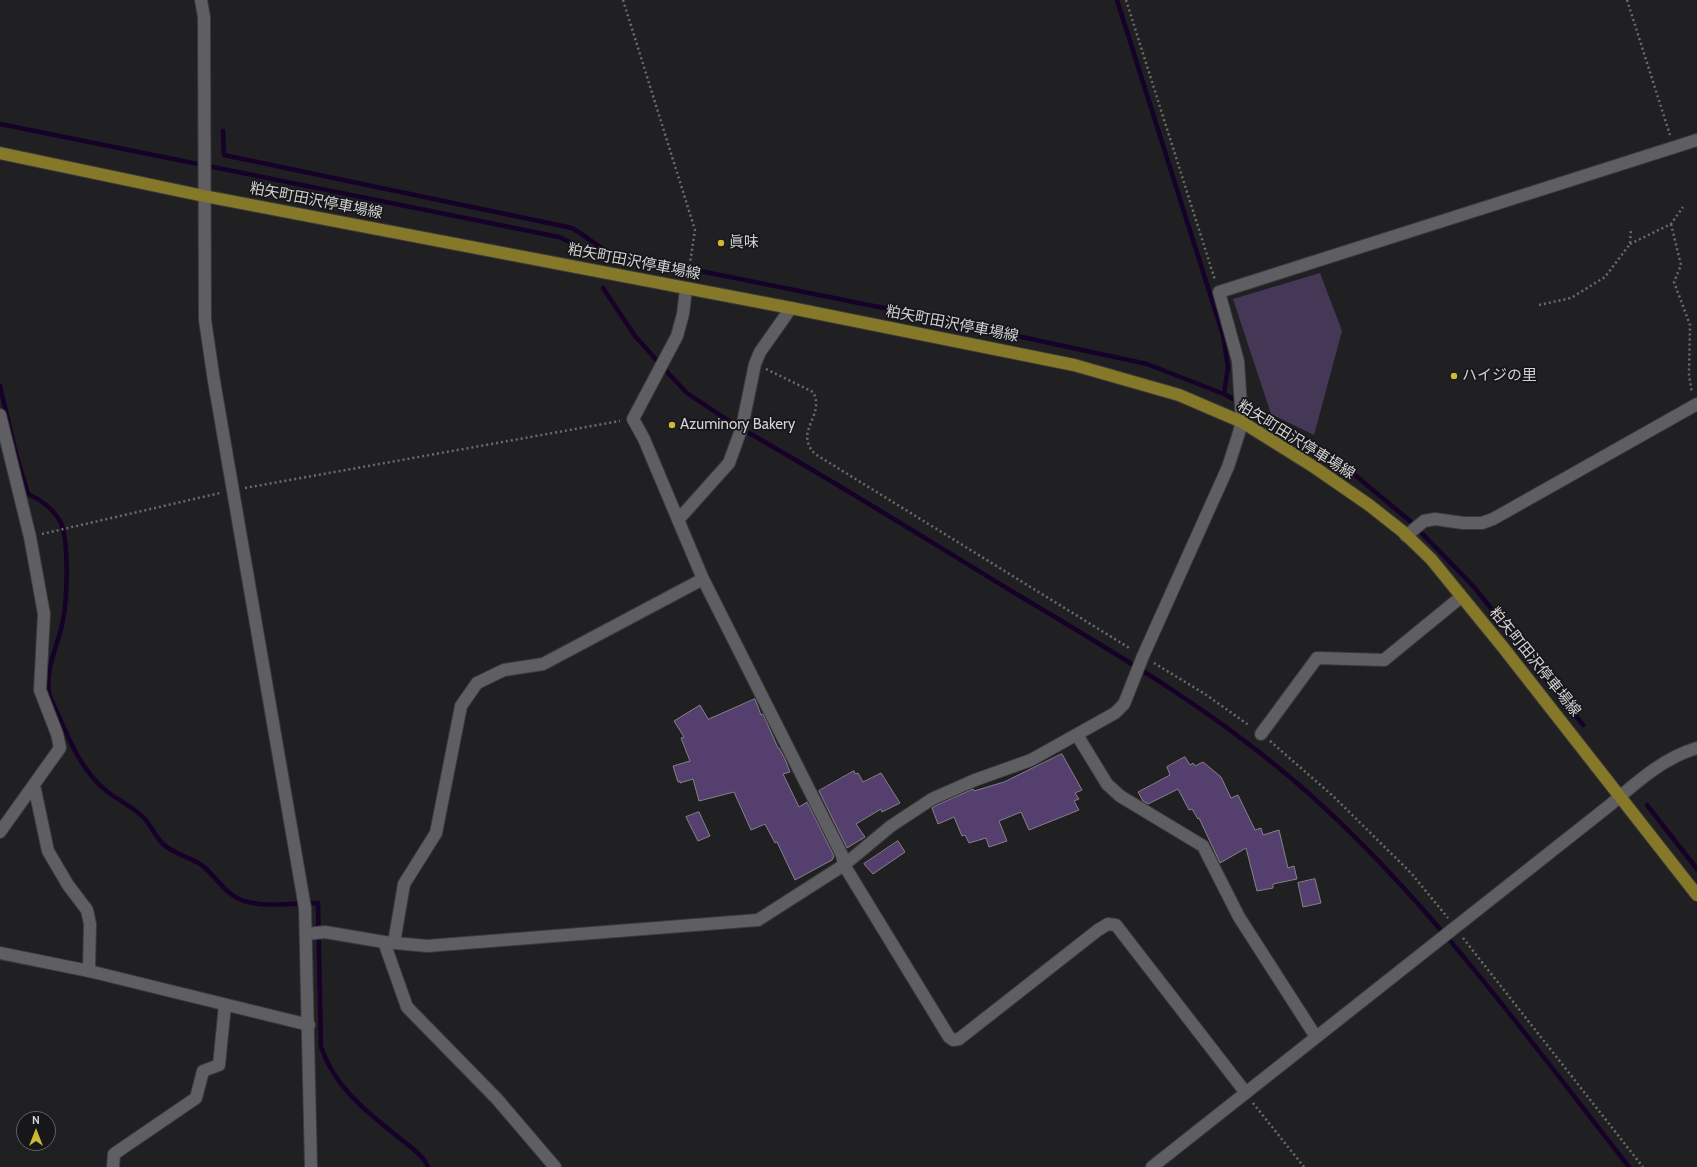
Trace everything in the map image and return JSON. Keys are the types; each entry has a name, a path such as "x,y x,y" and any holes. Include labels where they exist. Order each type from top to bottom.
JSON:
{"main road":[{"name":"粕矢町田沢停車場線","path":"0,153 204,196 791,308 1074,365 1179,395 1242,422 1314,467 1369,505 1431,559 1697,895"}],"street":[{"path":"200,0 204,17 205,320 214,381 305,908 315,933 309,1025 311,1167"},
{"path":"315,933 427,946 758,920 844,865 890,826 932,799 975,780 1032,760 1115,713 1124,704 1143,656 1228,467 1242,422 1238,361 1219,292 1697,140"},
{"path":"686,289 681,324 633,419 644,439 703,579 842,855 844,865 949,1037 953,1040 959,1039 1098,930 1108,924 1116,925 1246,1093"},
{"path":"678,520 729,463 744,418 755,364 760,352 791,308"},
{"path":"1406,536 1424,521 1435,519 1463,523 1482,523 1494,519 1697,404"},
{"path":"0,415 30,537 44,614 40,690 60,748 0,832"},
{"path":"555,1167 496,1099 406,1007 389,942 404,884 436,834 461,706 477,683 504,670 543,664 703,579"},
{"path":"1261,734 1316,658 1384,660 1461,596"},
{"path":"1077,735 1107,784 1120,796 1203,846 1239,917 1316,1037"},
{"path":"1152,1167 1441,939 1640,779 1671,758 1697,748"},
{"path":"34,786 48,851 68,885 87,910 90,924 89,971"},
{"path":"0,953 89,971 309,1025"},
{"path":"112,1167 114,1154 196,1098 203,1071 219,1065 226,1005"}],"path":[{"path":"623,0 696,230 688,276"},
{"path":"1126,0 1219,292"},
{"path":"1627,0 1674,147"},
{"path":"1539,305 1571,298 1587,290 1605,277 1630,244 1671,224 1683,207"},
{"path":"1671,224 1681,265 1674,282 1690,324 1689,375 1691,389 1697,404"},
{"path":"1630,244 1631,229"},
{"path":"755,364 813,392 816,397 817,406 806,441 815,454 1205,694 1261,734 1333,796 1412,873 1643,1167"},
{"path":"58,530 234,490 633,419"},
{"path":"1246,1093 1304,1167"}],"shaded area":[{"path":"1320,273 1342,331 1314,435 1271,414 1233,299"}],"building":[{"path":"755,699 761,715 763,714 778,748 785,759 790,772 783,774 799,807 807,802 834,856 832,860 795,880 777,842 775,843 765,824 751,830 734,792 699,801 693,779 680,783 680,781 678,782 673,766 690,761 681,738 684,737 674,721 700,705 708,719"},
{"path":"1062,754 1082,790 1075,793 1079,799 1074,801 1079,810 1029,830 1021,812 999,821 1007,841 989,847 986,838 969,843 965,835 962,836 954,817 938,824 932,808 935,806 973,789 974,791 1004,782"},
{"path":"1185,757 1190,765 1193,763 1195,766 1203,762 1221,777 1231,798 1238,795 1255,830 1261,828 1263,835 1279,830 1288,868 1294,866 1297,879 1273,884 1273,888 1257,891 1246,848 1220,863 1199,818 1198,819 1192,809 1189,810 1178,789 1148,804 1143,801 1138,792 1170,775 1167,767"},
{"path":"854,771 855,774 858,773 863,782 881,773 900,803 882,812 881,809 856,824 865,837 847,848 819,791"},
{"path":"699,812 710,836 698,841 686,817"},
{"path":"898,841 905,852 873,874 864,864"},
{"path":"1315,879 1321,903 1303,907 1298,883"}],"waterway":[{"path":"1117,0 1223,335 1228,367 1224,394"},
{"path":"0,124 559,237 574,244 579,249"},
{"path":"223,131 224,155 572,228 611,253 943,320 1147,364 1224,394 1288,429 1331,455 1410,521 1475,588 1583,725"},
{"path":"603,288 635,336 687,393 735,425 875,507 1127,661 1201,709 1237,735 1306,791 1351,833 1436,924 1515,1020 1629,1167"},
{"path":"0,386 16,454 28,494 42,502 50,509 60,521 63,530 67,572 64,615 50,667 48,684 51,700 78,756 84,766 100,785 143,817 163,844 200,864 231,895 246,901 276,905 318,903 321,1047 327,1062 343,1087 353,1098 363,1108 415,1150 423,1158 428,1167"},
{"path":"1647,805 1697,869"}],"place":[{"name":"眞味","path":"721,243"},
{"name":"ハイジの里","path":"1454,376"},
{"name":"Azuminory Bakery","path":"672,425"}]}
